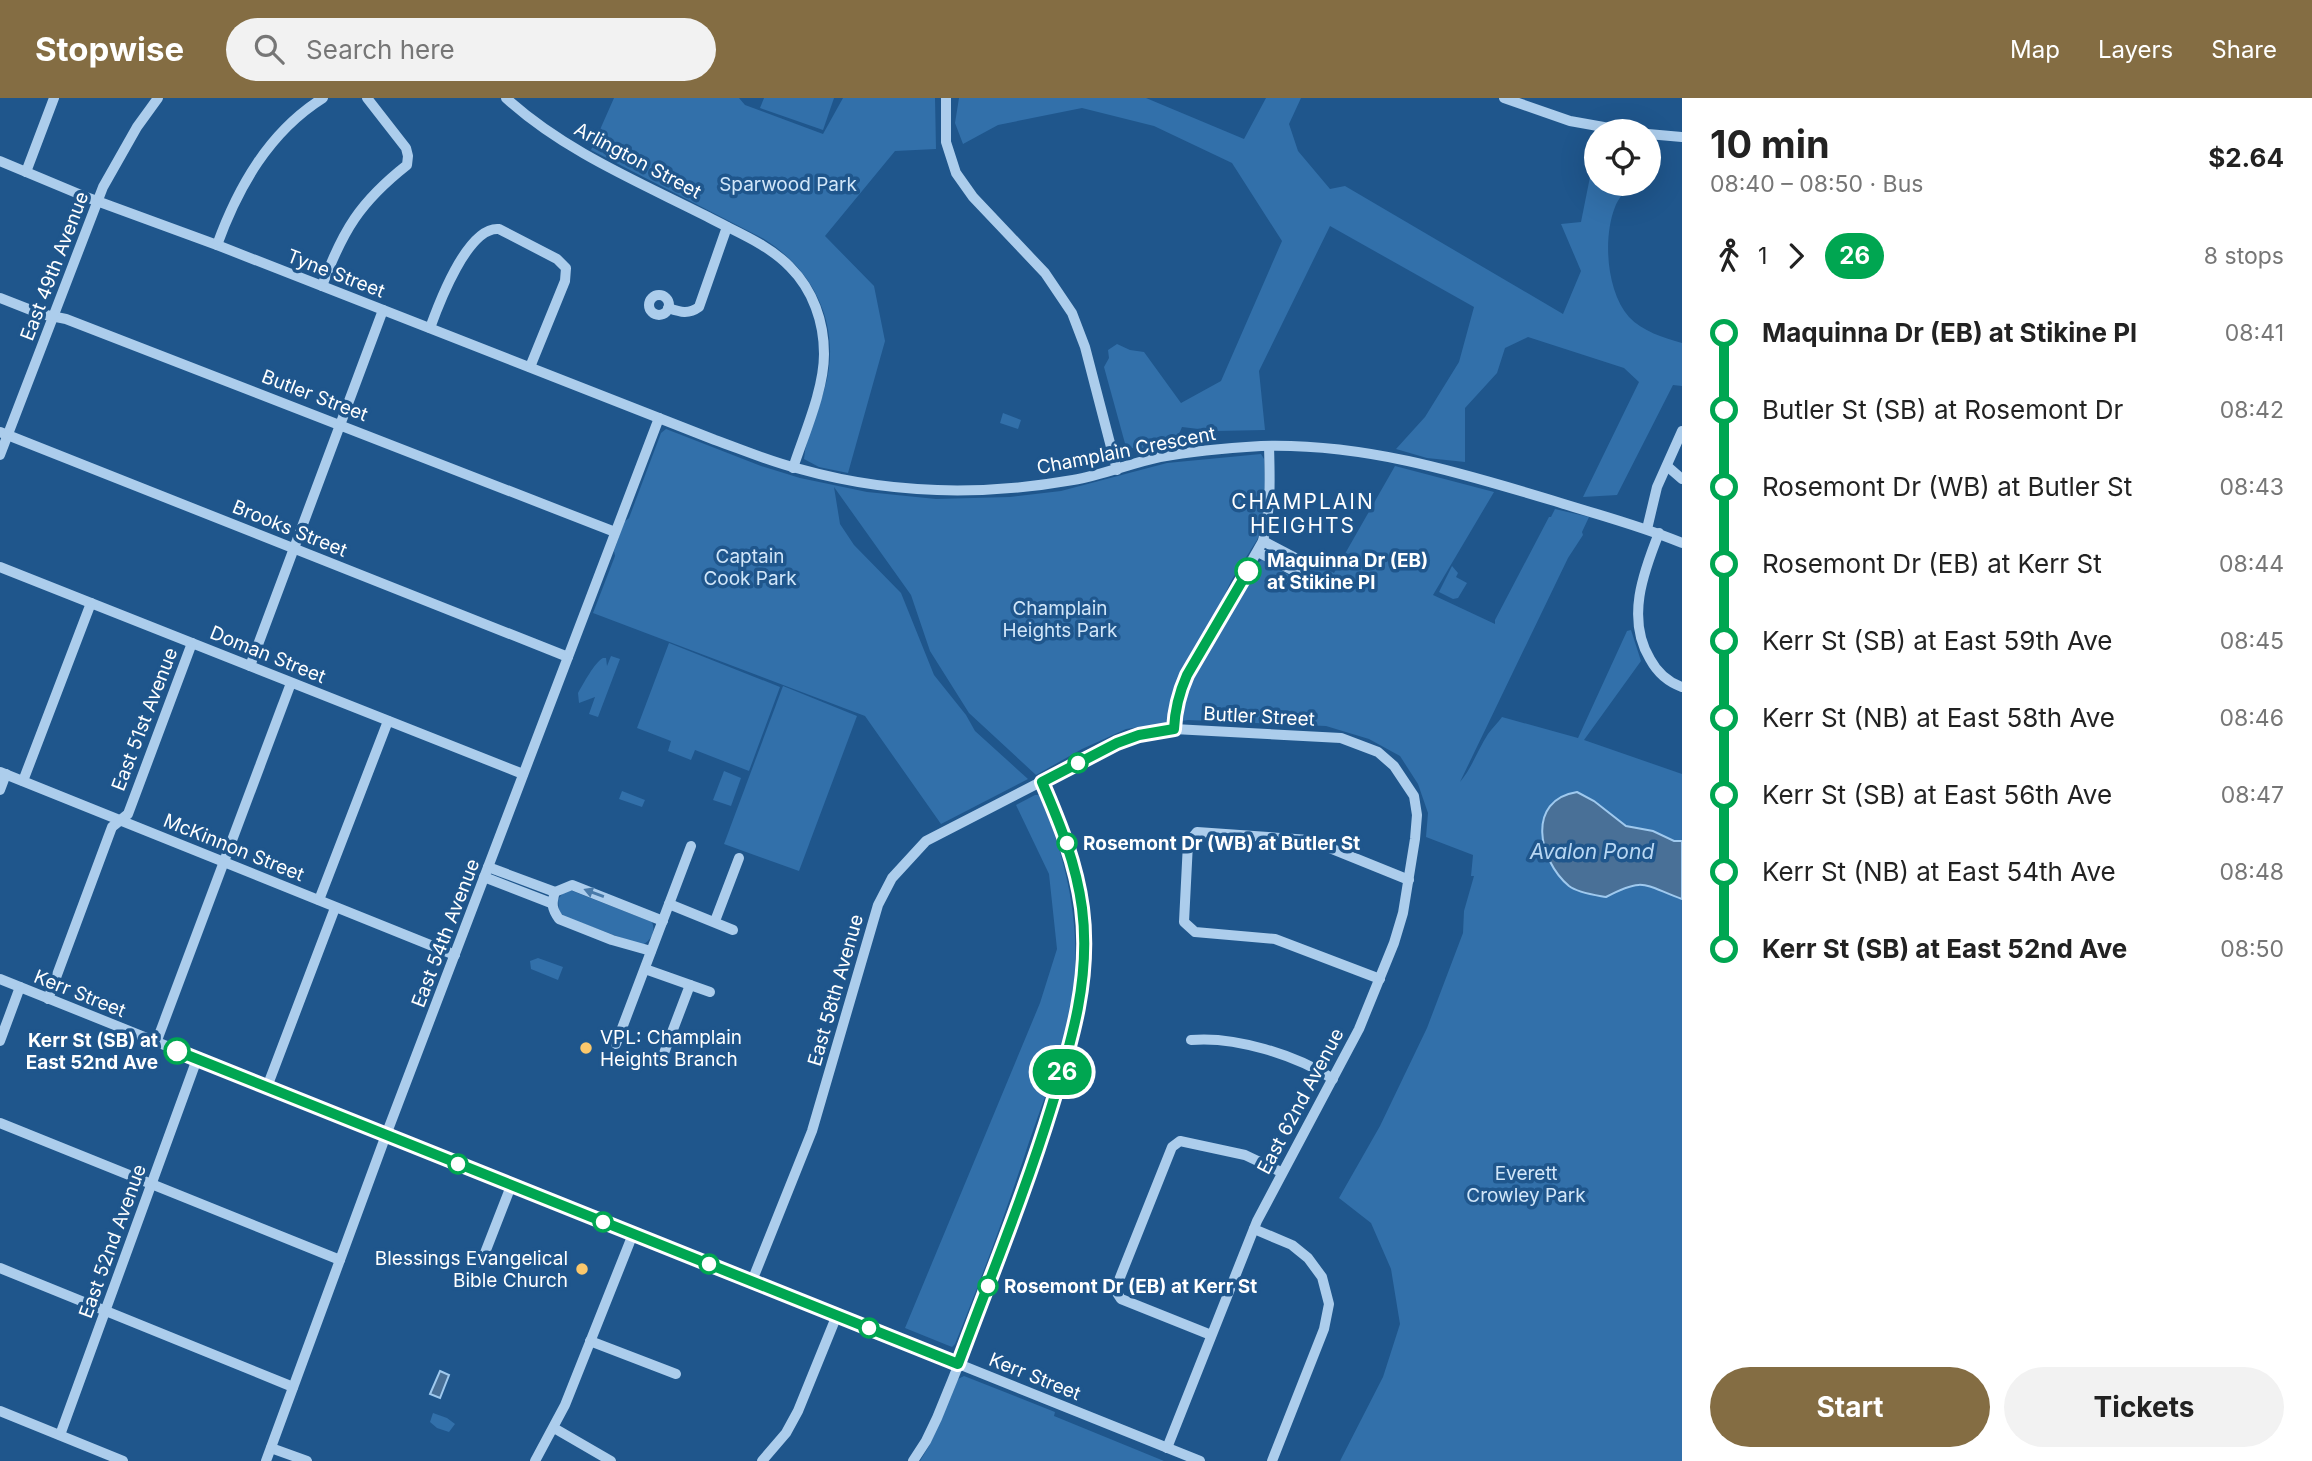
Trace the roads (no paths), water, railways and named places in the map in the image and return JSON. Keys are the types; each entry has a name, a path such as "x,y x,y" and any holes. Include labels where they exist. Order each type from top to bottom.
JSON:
{"street":[{"path":"26,172 54,98"},
{"name":"East 49th Avenue","path":"0,455 4,433 98,201 118,158 158,98"},
{"path":"217,245 238,194 257,160 276,138 323,98"},
{"path":"322,286 334,253 359,210 378,187 407,165 406,148 367,98"},
{"name":"Arlington Street","path":"506,98 528,117 598,162 768,249 789,265 811,294 820,319 824,363 793,468"},
{"path":"946,98 945,132 950,157 965,188 1045,272 1072,313 1085,347 1117,470"},
{"path":"1512,100 1584,124"},
{"path":"1661,135 1682,137"},
{"name":"Tyne Street","path":"0,161 659,418"},
{"path":"668,308 684,313 699,307 727,227"},
{"path":"430,328 464,257 482,234 491,229 499,229 557,259 566,268 565,281 530,367"},
{"name":"Butler Street","path":"0,298 41,314 66,319 615,532"},
{"path":"250,667 383,310"},
{"name":"Champlain Crescent","path":"659,418 793,468 848,480 939,491 1016,488 1077,480 1158,458 1192,452 1269,446 1317,447 1381,454 1512,488 1647,529 1682,543"},
{"name":"East 54th Avenue","path":"266,1461 386,1135 659,418"},
{"path":"1647,529 1651,505 1682,431"},
{"name":"Brooks Street","path":"4,433 568,657"},
{"path":"1174,729 1179,693 1187,675 1261,546 1269,517 1271,493 1269,446"},
{"path":"1667,466 1682,479"},
{"path":"1659,533 1639,594 1639,630 1643,649 1652,663 1663,676 1682,687"},
{"name":"Doman Street","path":"0,567 523,774"},
{"path":"23,781 91,603"},
{"name":"East 51st Avenue","path":"48,999 111,827 128,814 192,643"},
{"path":"156,1042 292,683"},
{"path":"319,900 388,721"},
{"name":"Butler Street","path":"1042,782 1117,743 1139,735 1174,729 1341,738 1378,752 1394,766"},
{"name":"East 62nd Avenue","path":"1167,1448 1254,1229 1281,1172 1359,1029 1394,943 1409,880 1417,815 1413,796 1394,766"},
{"path":"0,790 3,773"},
{"name":"McKinnon Street","path":"3,773 455,955"},
{"path":"913,1461 926,1441 1007,1238 1073,1039 1080,1002 1084,955 1082,909 1074,863 1065,834 1042,782"},
{"name":"East 58th Avenue","path":"752,1281 812,1131 878,905 892,878 926,841 1042,782"},
{"path":"1380,978 1275,939 1195,932 1185,922 1188,843 1197,832 1310,840 1409,880"},
{"path":"616,1044 691,846"},
{"path":"715,921 739,858"},
{"path":"486,872 553,897"},
{"path":"553,897 572,885 663,921"},
{"path":"553,897 559,919 612,940 651,951"},
{"path":"669,904 733,930"},
{"path":"267,1087 335,908"},
{"path":"645,969 710,992"},
{"name":"Kerr Street","path":"0,979 1200,1461"},
{"path":"661,1061 690,985"},
{"path":"0,1041 20,988"},
{"path":"1191,1040 1242,1044 1269,1051 1333,1079"},
{"name":"East 52nd Avenue","path":"60,1435 197,1059"},
{"path":"0,1123 340,1261"},
{"path":"1211,1335 1121,1299 1116,1293 1172,1147 1180,1141 1245,1156 1281,1172"},
{"path":"481,1263 512,1186"},
{"path":"1254,1229 1292,1245 1308,1258 1322,1278 1329,1304 1324,1329 1272,1461"},
{"path":"535,1461 554,1428 633,1234"},
{"path":"0,1268 293,1387"},
{"path":"762,1461 786,1433 798,1411 837,1315"},
{"path":"590,1341 676,1374"},
{"path":"0,1411 123,1461"},
{"path":"554,1428 611,1461"},
{"path":"271,1448 307,1461"}],"water":[{"name":"Avalon Pond","path":"1577,792 1594,801 1626,826 1653,831 1674,841 1682,841 1682,899 1645,885 1629,887 1606,897 1573,888 1558,875 1544,847 1544,818 1550,806 1561,797"},
{"path":"440,1371 449,1375 440,1398 430,1394"}],"place":[{"name":"Maquinna Dr (EB) at Stikine Pl","path":"1248,571"},
{"name":"Rosemont Dr (WB) at Butler St","path":"1067,843"},
{"name":"VPL: Champlain Heights Branch","path":"586,1048"},
{"name":"Kerr St (SB) at East 52nd Ave","path":"177,1051"},
{"name":"Blessings Evangelical Bible Church","path":"582,1269"},
{"name":"Rosemont Dr (EB) at Kerr St","path":"988,1286"}],"district":[{"name":"CHAMPLAIN HEIGHTS","path":"1303,514"}],"park label":[{"name":"Sparwood Park","path":"788,184"},
{"name":"Captain Cook Park","path":"750,567"},
{"name":"Champlain Heights Park","path":"1060,619"},
{"name":"Everett Crowley Park","path":"1526,1184"}]}
